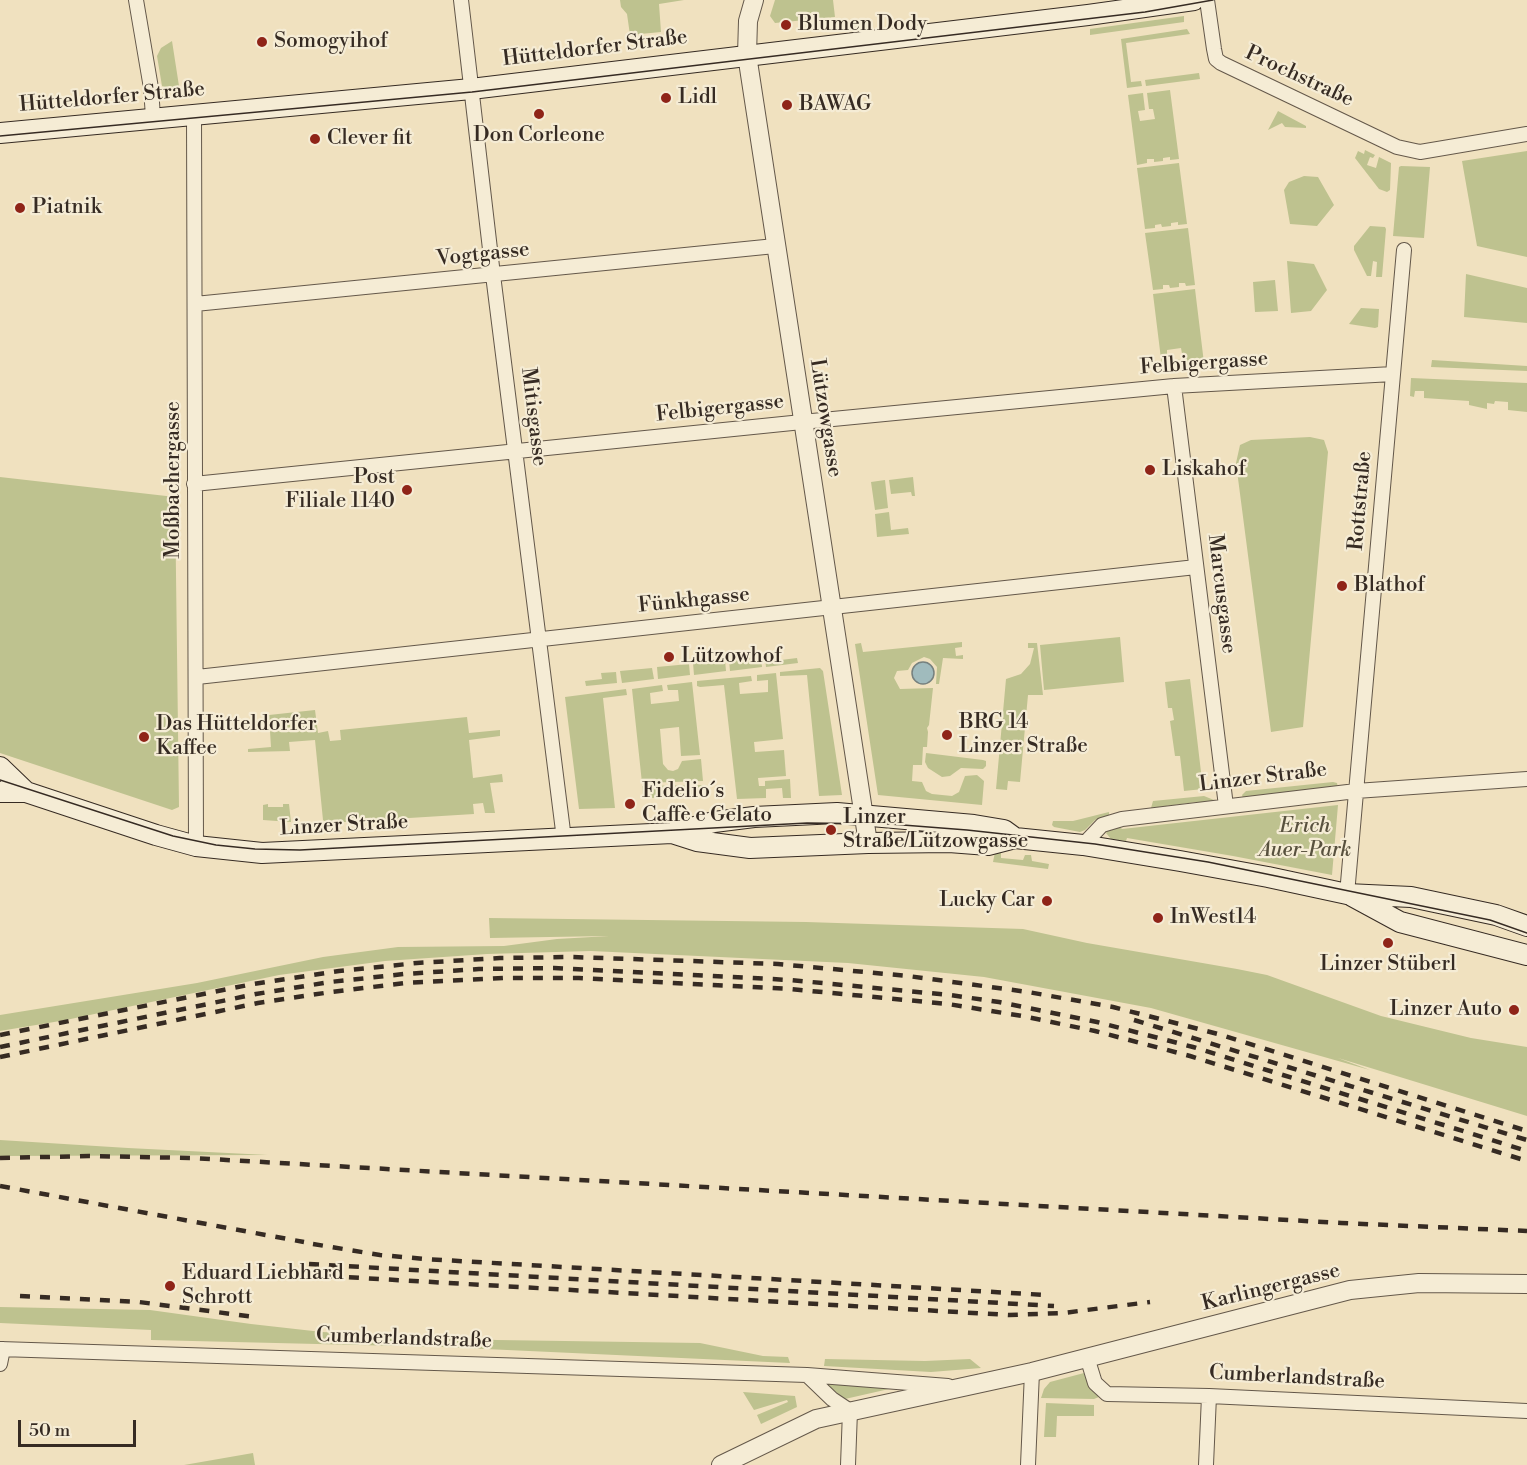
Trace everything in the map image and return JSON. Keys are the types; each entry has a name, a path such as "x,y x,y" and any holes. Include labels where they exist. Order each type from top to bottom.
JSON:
{"main road":[{"name":"Hütteldorfer Straße","path":"0,132 471,89 1117,6 1194,0"},
{"name":"Linzer Straße","path":"0,767 26,792"},
{"name":"Linzer Straße","path":"0,792 26,792 196,846 277,854 672,833 714,822 754,817 837,813 974,825 1004,830 1015,837"},
{"name":"Linzer Straße","path":"672,833 697,842 750,848 868,843 949,842 988,845 1015,837 1083,845 1259,875 1347,894 1411,897 1496,915 1527,926"},
{"name":"Linzer Straße","path":"1347,894 1400,922 1527,955"}],"street":[{"path":"136,0 152,88 153,117"},
{"name":"Mitisgasse","path":"461,0 564,839"},
{"name":"Lützowgasse","path":"754,0 748,21 747,55 868,843"},
{"name":"Prochstraße","path":"1207,0 1214,49 1216,58 1221,63 1397,147 1420,152 1527,134"},
{"name":"Moßbachergasse","path":"194,114 196,846"},
{"name":"Vogtgasse","path":"195,304 775,246"},
{"name":"Rottstraße","path":"1356,791 1404,250"},
{"name":"Felbigergasse","path":"194,484 1174,386 1394,374"},
{"name":"Marcusgasse","path":"1174,386 1226,806"},
{"name":"Fünkhgasse","path":"197,677 1196,567"},
{"path":"1356,791 1527,779"},
{"name":"Linzer Straße","path":"1083,845 1098,828 1109,821 1356,791 1347,894"},
{"name":"Karlingergasse","path":"1032,1372 1350,1290 1419,1283 1527,1284"},
{"path":"0,1364 2,1349"},
{"name":"Cumberlandstraße","path":"2,1349 807,1375 966,1387"},
{"name":"Cumberlandstraße","path":"1087,1357 1095,1383 1107,1394 1209,1396 1527,1412"},
{"path":"1028,1465 1032,1372"},
{"name":"Cumberlandstraße","path":"721,1465 816,1419 1032,1372"},
{"path":"807,1375 832,1399 850,1411 848,1465"},
{"path":"1206,1465 1209,1396"}],"green space":[{"path":"620,0 684,0 659,4 661,32 630,35 627,14 621,7"},
{"path":"775,0 833,0 835,17 775,23 770,16"},
{"path":"1184,16 1184,22 1090,35 1090,29"},
{"path":"1187,29 1190,34 1126,43 1131,82 1141,81 1142,86 1127,88 1121,39"},
{"path":"172,41 179,86 167,88 162,86 157,56 161,48"},
{"path":"1199,73 1200,79 1146,86 1145,80"},
{"path":"1170,90 1179,159 1170,160 1170,157 1154,162 1154,159 1147,159 1147,163 1137,165 1128,95 1143,93 1145,110 1138,111 1140,121 1155,119 1153,109 1149,109 1147,93"},
{"path":"1278,111 1306,128 1285,127 1282,123 1268,130"},
{"path":"1365,150 1375,155 1373,158 1370,157 1367,165 1376,168 1379,157 1391,163 1390,190 1387,192 1379,189 1355,158 1358,151 1364,154"},
{"path":"1527,151 1527,257 1477,246 1462,161"},
{"path":"1179,163 1187,224 1178,225 1178,222 1162,227 1161,224 1155,225 1155,228 1145,229 1137,168"},
{"path":"1399,167 1430,167 1424,238 1393,236"},
{"path":"1304,176 1318,177 1334,205 1317,226 1290,224 1284,190 1289,182"},
{"path":"1370,226 1386,229 1382,277 1376,277 1377,262 1373,261 1371,276 1367,276 1354,250 1354,246"},
{"path":"1188,228 1195,285 1186,286 1185,283 1179,283 1179,287 1170,288 1169,285 1163,285 1163,289 1153,290 1145,233"},
{"path":"1287,261 1314,264 1327,290 1311,311 1291,313"},
{"path":"1466,274 1527,288 1527,323 1464,317"},
{"path":"1275,280 1278,311 1255,312 1253,282"},
{"path":"1195,289 1204,363 1178,365 1177,360 1183,359 1181,348 1167,350 1167,361 1173,360 1174,366 1162,367 1153,294"},
{"path":"1361,308 1379,309 1378,327 1349,324"},
{"path":"1432,360 1527,366 1527,371 1431,367"},
{"path":"1411,378 1527,383 1527,412 1508,410 1508,402 1487,403 1487,409 1469,405 1469,401 1424,398 1424,391 1415,391 1414,397 1410,396"},
{"path":"1310,437 1324,440 1328,452 1303,727 1271,732 1236,463 1240,445 1251,440"},
{"path":"0,477 175,497 179,807 172,810 0,753"},
{"path":"913,477 915,496 912,496 911,492 891,494 889,480"},
{"path":"885,480 888,508 875,510 871,482"},
{"path":"889,512 891,530 908,528 909,534 877,537 875,514"},
{"path":"1120,637 1124,682 1044,690 1040,645"},
{"path":"962,642 962,647 955,648 956,656 963,655 963,659 943,658 939,684 936,684 937,667 930,659 924,657 912,663 908,670 897,671 894,678 900,689 933,688 927,728 927,747 923,747 922,765 913,765 912,781 922,782 926,791 932,794 952,796 959,792 965,776 977,775 984,781 982,805 878,795 855,644 861,643 863,652"},
{"path":"1028,643 1037,643 1043,695 1028,695 1020,782 1008,781 1007,790 996,789 1006,679 1021,674 1030,664 1034,648 1028,648"},
{"path":"780,654 781,660 797,658 798,663 766,667 765,656"},
{"path":"761,656 762,667 730,671 729,660"},
{"path":"725,660 726,671 694,675 693,663"},
{"path":"689,664 690,675 658,679 657,667"},
{"path":"652,668 654,679 622,683 620,671"},
{"path":"820,668 823,671 842,795 819,796 807,675 780,676 780,672"},
{"path":"616,672 617,683 586,686 585,681 602,679 601,673"},
{"path":"776,673 783,739 754,742 755,752 784,750 786,776 758,778 759,786 765,786 765,781 790,779 791,798 783,798 782,788 766,789 766,798 737,799 724,685 700,687 697,686 697,681 751,676 752,681 739,683 740,694 768,692 768,680 757,681 757,675"},
{"path":"1190,679 1203,789 1184,791 1180,756 1175,756 1170,721 1174,720 1172,708 1168,708 1165,682"},
{"path":"692,682 700,755 681,756 679,727 660,729 663,764 668,770 673,771 678,769 682,761 701,759 703,781 642,783 632,689 662,685 663,691 650,693 651,704 679,701 678,690 668,690 667,685"},
{"path":"626,689 627,695 603,698 615,808 579,809 565,697"},
{"path":"315,710 318,733 328,731 330,741 341,740 340,730 467,717 469,733 500,730 500,736 469,740 473,778 502,774 503,782 490,783 495,813 485,813 483,803 473,804 474,814 328,823 323,820 315,740 289,742 290,751 248,752 248,749 271,747 269,715"},
{"path":"926,753 983,760 986,761 986,766 983,769 961,768 950,776 942,777 928,768 925,762"},
{"path":"1337,783 1338,788 1243,798 1242,795 1246,791"},
{"path":"706,785 707,797 643,798 642,786"},
{"path":"1204,796 1214,800 1208,804 1198,805 1197,802 1151,808 1153,801"},
{"path":"268,804 268,807 283,807 283,804 289,804 291,822 263,820 263,805"},
{"name":"Erich Auer-Park","path":"1338,805 1332,875 1127,838 1126,841 1111,839 1106,833 1108,829 1119,826 1122,829"},
{"path":"1109,812 1109,816 1095,820 1080,832 1052,825 1053,821 1073,821"},
{"path":"995,852 1001,853 1001,858 1023,860 1025,855 1031,855 1032,861 1049,864 1048,869 993,862"},
{"path":"489,918 806,922 1023,929 1087,943 1237,969 1267,975 1381,1016 1471,1038 1527,1047 1527,1116 1338,1058 1370,1070 1151,1008 984,977 848,963 591,951 487,954 385,961 279,975 66,1020 0,1031 0,1015 197,983 323,957 398,947 504,946 557,939 609,936 490,938"},
{"path":"0,1140 128,1148 268,1155 0,1156"},
{"path":"0,1307 150,1310 322,1332 497,1340 700,1343 763,1356 788,1357 790,1363 442,1347 151,1340 151,1330 0,1323"},
{"path":"825,1359 925,1361 970,1359 981,1368 931,1372 824,1366"},
{"path":"1084,1373 1090,1389 1099,1397 1094,1399 1041,1398 1050,1382"},
{"path":"818,1378 888,1388 889,1389 845,1399"},
{"path":"743,1392 795,1396 797,1407 761,1424 757,1415 788,1402 787,1400 754,1410"},
{"path":"1046,1403 1094,1405 1094,1416 1057,1416 1056,1437 1044,1437"},
{"path":"253,1453 255,1465 184,1465"}],"water":[{"path":"919,662 927,662 934,669 934,677 927,684 919,684 912,677 912,669"}],"tram line":[{"path":"0,136 472,92 1145,12 1213,0"},
{"path":"0,780 173,836 216,845 255,849 300,850 807,823 890,824 967,830 1095,844 1208,862 1490,920 1527,933"}],"railway":[{"path":"0,1035 253,984 339,971 417,963 572,957 778,964 908,976 1028,992 1113,1007 1218,1034 1527,1131"},
{"path":"0,1047 256,994 330,982 404,974 479,969 554,968 790,980 950,995 999,1002 1097,1022 1193,1047 1527,1151"},
{"path":"0,1057 258,1003 405,983 504,978 579,978 790,989 948,1004 1095,1031 1190,1056 1527,1161"},
{"path":"1134,1020 1527,1140"},
{"path":"0,1158 89,1156 192,1158 1341,1223 1527,1231"},
{"path":"0,1186 304,1242"},
{"path":"313,1244 380,1255 425,1259 1046,1295"},
{"path":"309,1264 1054,1306"},
{"path":"309,1275 1009,1315 1063,1313 1150,1302"},
{"path":"20,1296 139,1302 255,1317"}],"place":[{"name":"Blumen Dody","path":"786,25"},
{"name":"Somogyihof","path":"262,42"},
{"name":"Lidl","path":"666,98"},
{"name":"BAWAG","path":"787,105"},
{"name":"Don Corleone","path":"539,114"},
{"name":"Clever fit","path":"315,139"},
{"name":"Piatnik","path":"20,208"},
{"name":"Liskahof","path":"1150,470"},
{"name":"Post Filiale 1140","path":"407,490"},
{"name":"Blathof","path":"1342,586"},
{"name":"Lützowhof","path":"669,657"},
{"name":"BRG 14 Linzer Straße","path":"947,735"},
{"name":"Das Hütteldorfer Kaffee","path":"144,737"},
{"name":"Fidelio´s Caffè e Gelato","path":"630,804"},
{"name":"Linzer Straße/Lützowgasse","path":"831,830"},
{"name":"Lucky Car","path":"1047,901"},
{"name":"InWest14","path":"1158,918"},
{"name":"Linzer Stüberl","path":"1388,943"},
{"name":"Linzer Auto","path":"1514,1010"},
{"name":"Eduard Liebhard Schrott","path":"170,1286"}]}
